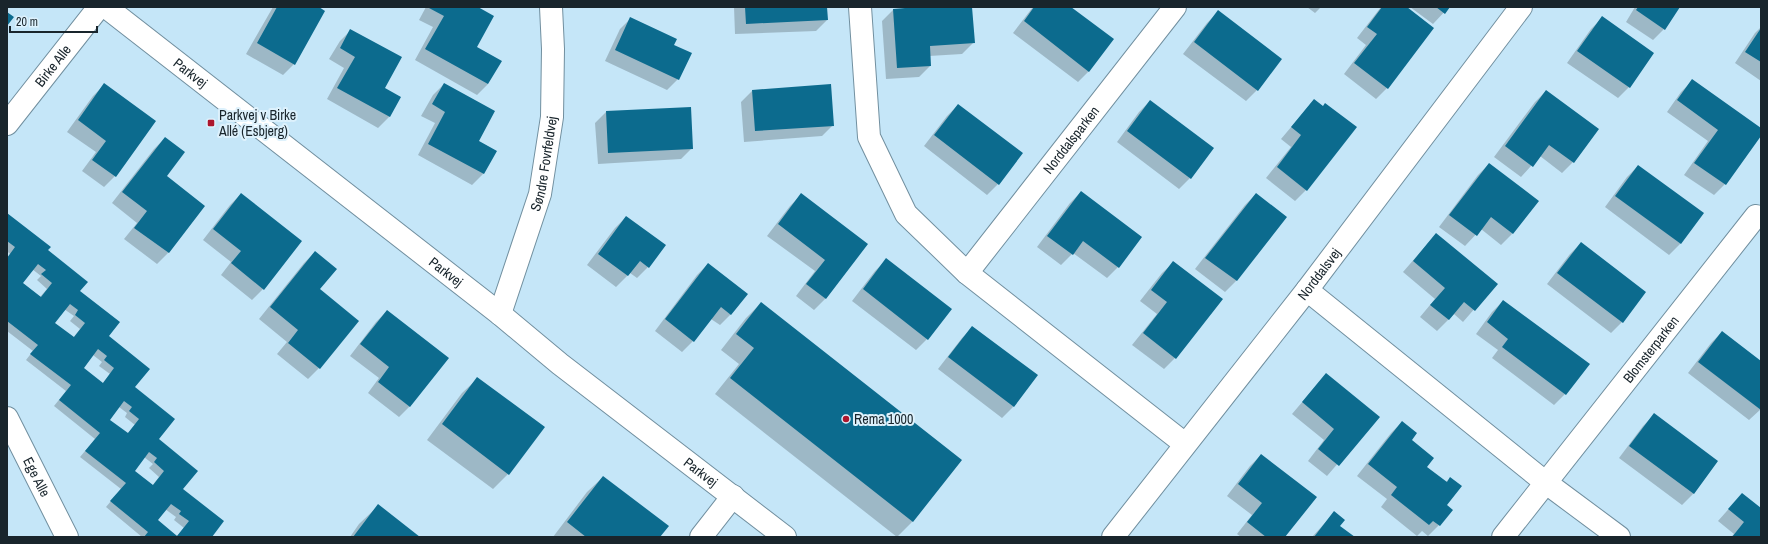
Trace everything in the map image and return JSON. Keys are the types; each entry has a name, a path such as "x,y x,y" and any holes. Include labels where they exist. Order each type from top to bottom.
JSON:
{"street":[{"name":"Birke Alle","path":"7,124 99,7"},
{"name":"Parkvej","path":"106,7 500,314 560,364 785,537"},
{"name":"Søndre Fovrfeldvej","path":"500,314 540,194 552,117 553,49 551,7"},
{"path":"860,7 869,137 906,214 967,274 1185,444"},
{"name":"Norddalsparken","path":"967,274 1175,7"},
{"name":"Norddalsvej","path":"1113,537 1307,290 1521,7"},
{"name":"Blomsterparken","path":"1503,537 1756,216"},
{"path":"1307,290 1545,482 1619,537"},
{"name":"Ege Alle","path":"7,418 67,537"},
{"path":"701,537 733,496"}],"building":[{"path":"277,7 319,7 325,11 295,65 257,43"},
{"path":"478,7 494,16 477,47 502,61 488,84 425,49 444,16 429,8"},
{"path":"745,7 827,7 828,20 746,24"},
{"path":"917,7 972,7 975,43 930,46 931,66 897,68 893,9"},
{"path":"1034,7 1071,7 1114,39 1089,72 1024,21"},
{"path":"1382,7 1407,7 1434,28 1388,89 1354,63 1377,34 1367,27"},
{"path":"1436,7 1450,7 1445,14"},
{"path":"1638,7 1680,7 1665,30 1636,10"},
{"path":"1218,10 1282,59 1258,91 1194,42"},
{"path":"7,12 14,17 7,26"},
{"path":"1602,16 1654,53 1630,88 1577,51"},
{"path":"630,17 677,39 674,45 692,53 679,80 615,50"},
{"path":"1761,28 1761,62 1745,52"},
{"path":"350,29 402,57 385,88 401,97 390,117 337,88 355,57 340,48"},
{"path":"1692,79 1761,128 1761,136 1726,185 1694,163 1718,130 1677,100"},
{"path":"104,83 156,121 116,177 92,160 106,141 78,120"},
{"path":"444,83 495,111 479,141 497,151 484,174 428,144 445,112 432,104"},
{"path":"831,84 834,126 755,131 752,90"},
{"path":"1546,90 1599,129 1574,163 1549,145 1533,167 1505,146"},
{"path":"1314,99 1323,106 1325,103 1357,127 1307,191 1277,167 1301,135 1291,127"},
{"path":"1150,100 1214,148 1191,179 1127,131"},
{"path":"958,104 1023,153 999,185 934,135"},
{"path":"691,107 693,149 608,153 606,111"},
{"path":"165,137 185,152 167,176 205,206 169,253 134,228 147,211 122,192"},
{"path":"1489,163 1539,201 1513,234 1491,217 1477,236 1449,215"},
{"path":"1638,165 1704,213 1681,244 1615,196"},
{"path":"1081,191 1142,237 1119,268 1083,241 1073,255 1047,236"},
{"path":"241,193 302,241 264,290 231,263 241,251 213,229"},
{"path":"801,193 868,244 826,299 806,284 825,260 778,224"},
{"path":"1256,193 1287,217 1237,281 1205,258"},
{"path":"7,213 51,247 48,250 88,282 80,291 120,322 109,336 150,369 135,387 175,419 159,439 198,471 183,489 224,521 212,537 144,537 148,532 110,501 126,483 85,451 100,433 59,400 71,385 30,354 38,345 7,321 7,258 15,247 7,241","holes":["38,264 46,270 41,274 52,283 41,297 23,283","70,304 78,310 75,315 85,323 74,337 55,323","98,349 107,356 104,360 114,368 103,383 84,368","124,401 132,407 129,411 139,419 128,433 110,420","149,452 157,458 154,462 164,471 153,485 135,471","171,504 181,511 179,514 189,521 177,536 158,520"]},
{"path":"626,216 666,245 649,268 640,261 628,276 598,254"},
{"path":"1436,233 1498,284 1475,311 1464,302 1449,320 1430,305 1445,288 1413,261"},
{"path":"1581,242 1646,292 1623,323 1557,273"},
{"path":"315,251 337,269 320,289 359,321 320,369 288,343 298,330 270,307"},
{"path":"886,258 952,309 928,340 863,289"},
{"path":"1173,261 1223,299 1176,359 1143,333 1167,302 1151,290"},
{"path":"708,263 748,294 731,315 721,307 694,342 665,319"},
{"path":"1503,300 1590,364 1566,395 1502,347 1508,339 1487,322"},
{"name":"Rema 1000","path":"761,302 962,460 913,522 730,378 754,348 736,334"},
{"path":"387,310 449,358 410,407 378,382 389,367 360,344"},
{"path":"972,326 1038,375 1014,407 948,357"},
{"path":"1722,331 1761,361 1761,410 1698,362"},
{"path":"1326,373 1380,417 1339,466 1318,449 1334,429 1302,402"},
{"path":"477,377 545,427 509,475 442,424"},
{"path":"1654,413 1718,461 1694,494 1629,446"},
{"path":"1402,421 1417,433 1412,440 1434,458 1427,467 1447,482 1450,477 1462,486 1447,505 1453,510 1440,526 1433,521 1429,525 1391,495 1397,487 1368,464"},
{"path":"1261,454 1317,497 1285,537 1266,537 1247,522 1262,503 1238,484"},
{"path":"603,476 669,526 660,537 586,537 567,522"},
{"path":"1742,493 1761,508 1761,537 1732,537 1744,522 1728,509"},
{"path":"378,504 420,537 353,537"},
{"path":"1334,511 1345,520 1340,526 1355,537 1314,537"}],"place":[{"name":"Parkvej v Birke Allé (Esbjerg)","path":"211,123"},
{"name":"Rema 1000","path":"846,419"}]}
